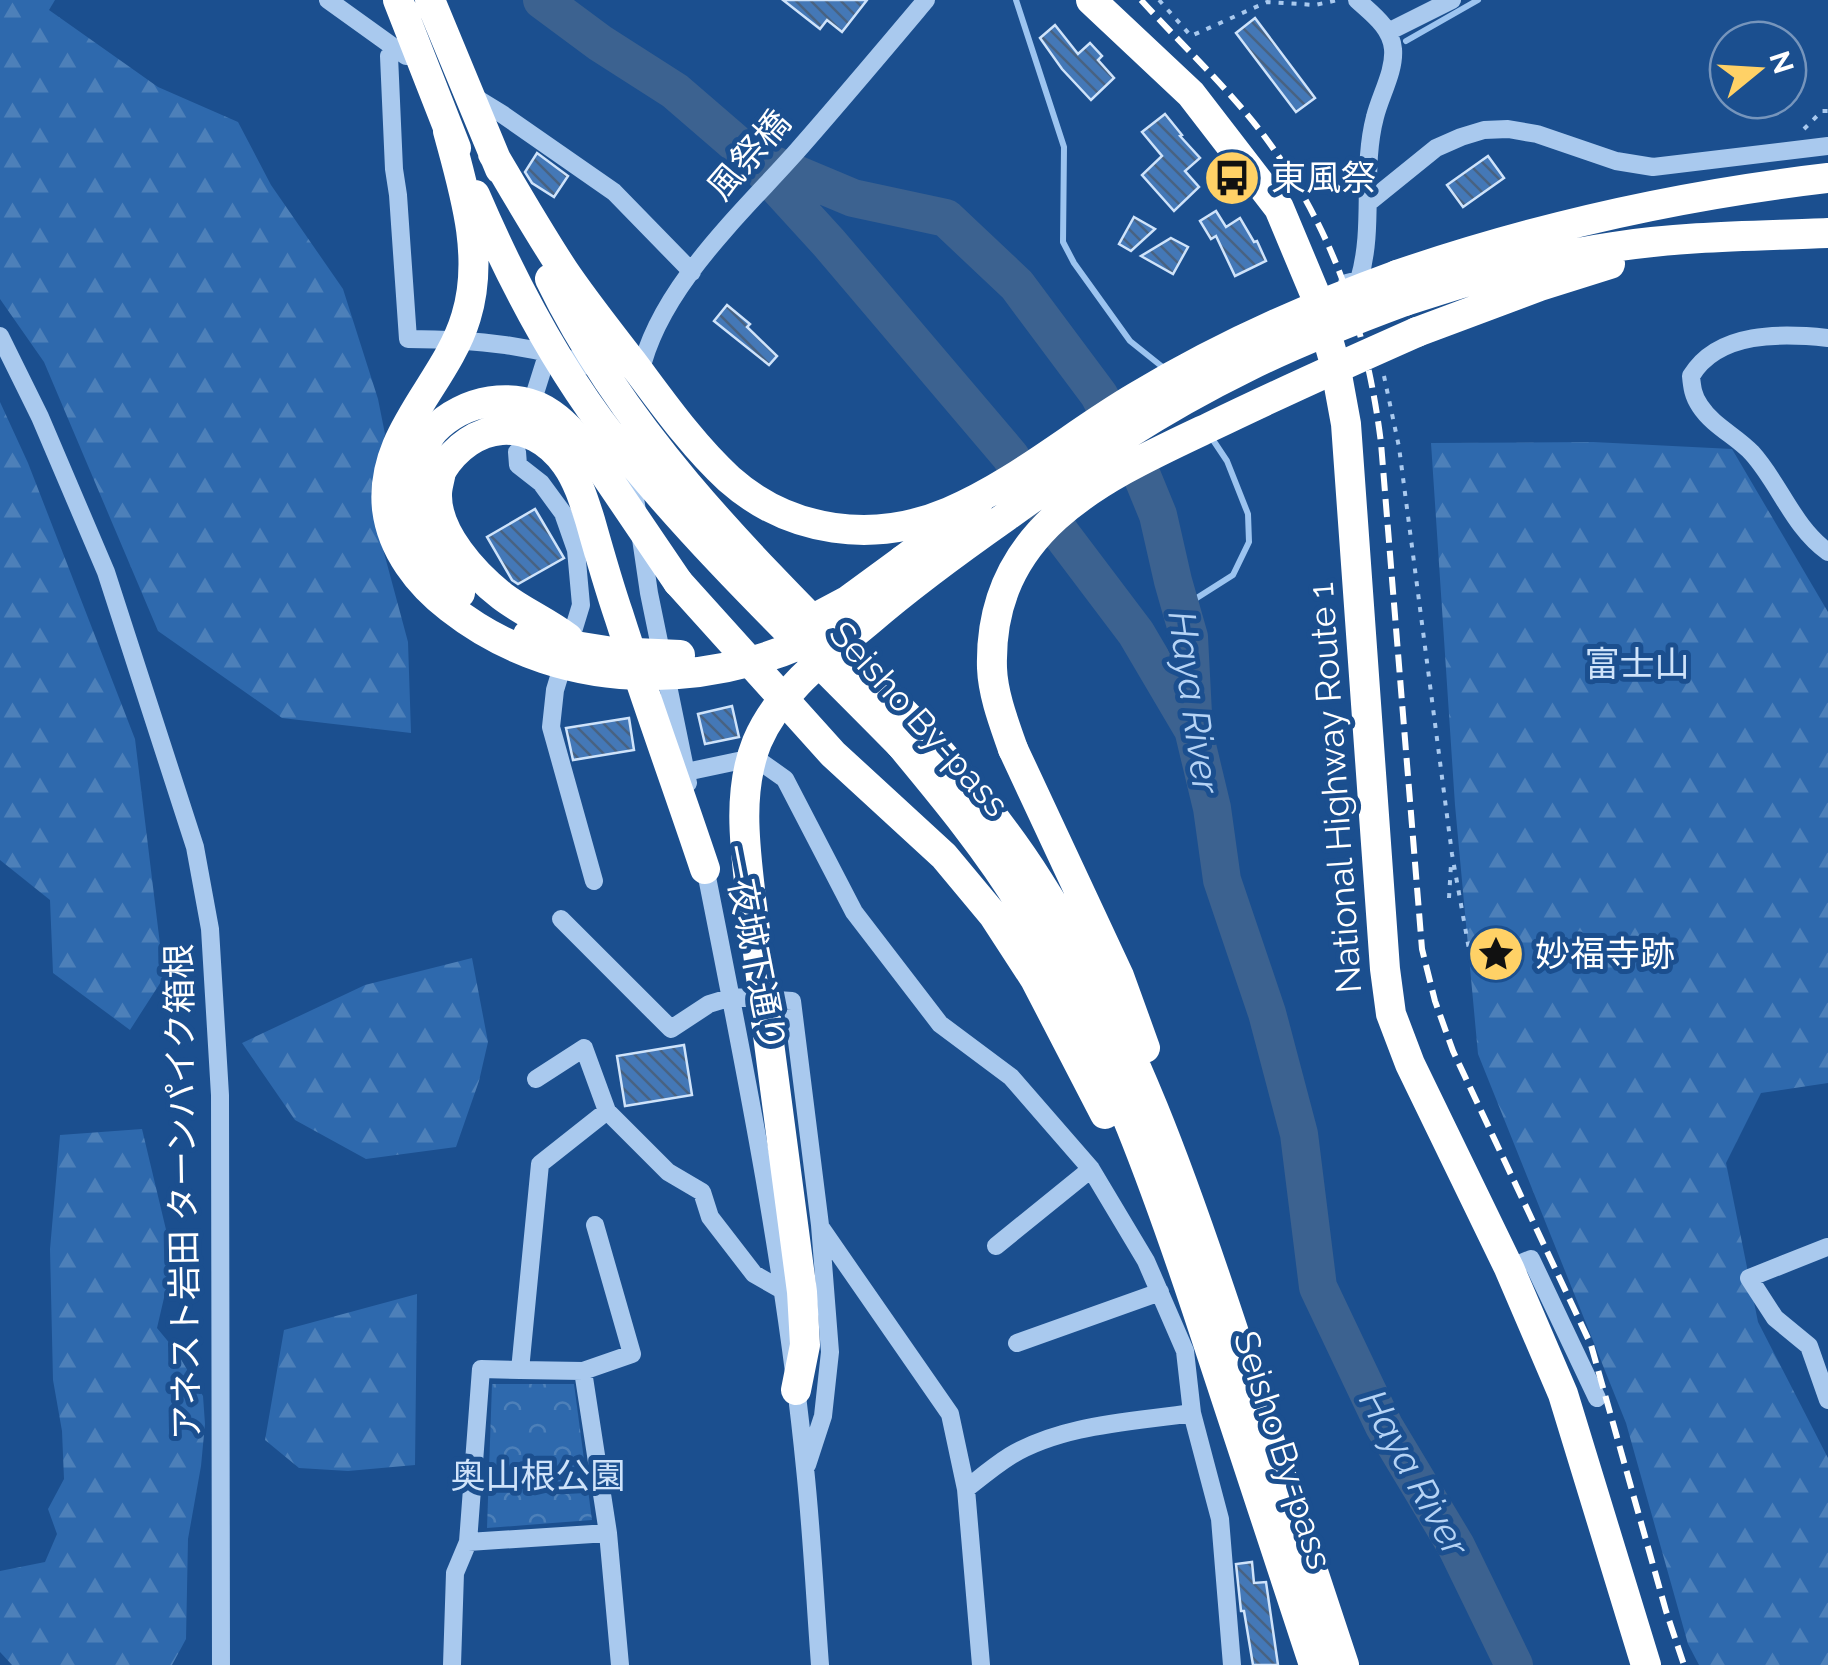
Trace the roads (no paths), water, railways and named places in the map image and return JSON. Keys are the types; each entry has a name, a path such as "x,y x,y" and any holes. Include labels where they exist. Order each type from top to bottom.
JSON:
{"highway":[{"name":"Seisho By-pass","path":"398,0 448,131 524,299 567,374 612,437 699,539 998,822 1078,949 1146,1093 1194,1209 1344,1665"},
{"name":"Seisho By-pass","path":"430,0 494,154 559,296 591,354 649,439 909,736 1024,908 1064,980 1106,1066 1148,1172 1175,1290 1314,1665"},
{"name":"National Highway Route 1","path":"1092,0 1190,94 1278,208 1315,294 1336,364 1346,424 1391,1014 1410,1064 1509,1268 1563,1394 1646,1665"},
{"path":"448,131 470,222 472,290 453,351 405,426 394,452 386,480 387,512 396,543 432,594 502,642 544,660 614,674 656,676 726,668 820,637 916,580 1087,460 1200,391 1465,252 1591,218 1706,195 1828,178"},
{"path":"494,154 565,273 666,407 704,454 760,502 822,528 853,532 887,530 947,513 1002,486"},
{"path":"706,869 618,615 582,498 566,464 540,440 507,430 474,437 411,476 409,501 415,528 440,572 486,613 523,634 613,652 686,654 756,643 847,601 1002,486 1132,399 1284,319 1401,288 1644,243 1828,232"},
{"path":"1194,1209 1142,1037 1119,976 1013,748 1000,709 992,671 994,637 1000,602 1012,571 1028,544 1052,519 1110,477 1158,452 1417,332 1604,266 1720,238"},
{"path":"429,464 431,433 470,406 498,400 522,402 547,411 568,428 600,467 678,582 833,754 944,856 994,916 1035,980 1088,1078 1175,1290"},
{"path":"796,1390 804,1345 802,1292 745,834 748,777 758,742 771,717 800,680 916,580"}],"street":[{"path":"328,0 396,50 502,114 614,192 696,266"},
{"name":"風祭橋","path":"696,266 926,0"},
{"path":"1315,294 1358,280 1366,250 1368,163 1374,120 1394,52 1388,32 1357,0"},
{"path":"1388,32 1452,0"},
{"path":"396,50 389,56 408,338 548,352 638,384"},
{"path":"1368,203 1436,148 1484,130 1508,128 1537,134 1616,161 1653,167 1828,146"},
{"name":"一夜城下通り","path":"696,266 666,310 643,359 634,403 630,465 649,593 732,998 782,1290 805,1470 820,1665"},
{"path":"1828,338 1803,335 1726,345 1704,358 1691,376 1700,406 1751,452 1805,531 1828,552"},
{"name":"アネスト岩田 ターンパイク箱根","path":"0,336 40,416 106,572 195,847 210,929 220,1095 221,1665"},
{"path":"536,390 548,352"},
{"path":"517,452 518,465 541,483 563,513 576,550 581,605 556,690 551,727 594,881"},
{"path":"686,772 753,760 785,779 854,912 940,1024 1011,1077 1091,1169 1146,1261 1175,1290 1192,1414 1220,1519 1232,1665"},
{"path":"561,919 671,1029 709,1004 732,998 792,1000 820,1225 830,1352 822,1416 805,1470"},
{"path":"536,1079 584,1048 607,1111 668,1172 702,1192 710,1217 754,1274 782,1290"},
{"path":"520,1370 540,1164 607,1111"},
{"path":"996,1246 1091,1169"},
{"path":"820,1225 950,1414 966,1489 981,1665"},
{"path":"452,1665 455,1573 468,1542 482,1369 583,1371 632,1354 594,1226"},
{"path":"1827,1247 1749,1278 1775,1318 1809,1346 1828,1400"},
{"path":"1509,1268 1530,1259 1596,1398"},
{"path":"1016,1344 1175,1290"},
{"path":"583,1371 608,1533 620,1665"},
{"path":"966,1489 1011,1456 1042,1442 1085,1429 1192,1414"},
{"path":"468,1542 608,1533"}],"waterway":[{"name":"Haya River","path":"542,0 675,91 748,154 853,198 946,218 1017,285 1099,395 1158,515 1189,637 1194,733 1212,808 1222,880 1267,1013 1299,1134 1318,1287 1384,1426 1456,1546 1514,1665"},
{"path":"1016,0 1064,147 1063,242 1130,341 1165,369"},
{"path":"1406,41 1478,0"},
{"path":"756,163 1010,456 1062,535 1136,633 1192,728"},
{"path":"1181,608 1233,575 1249,542 1248,514 1227,461 1211,437"}],"railway":[{"path":"1141,0 1236,101 1289,172 1328,244 1356,321 1381,443 1422,949 1453,1051 1591,1345 1684,1665"}],"place":[{"name":"東風祭","path":"1232,178"},
{"name":"妙福寺跡","path":"1496,954"}],"park label":[{"name":"富士山","path":"1637,664"},
{"name":"奥山根公園","path":"538,1476"}]}
